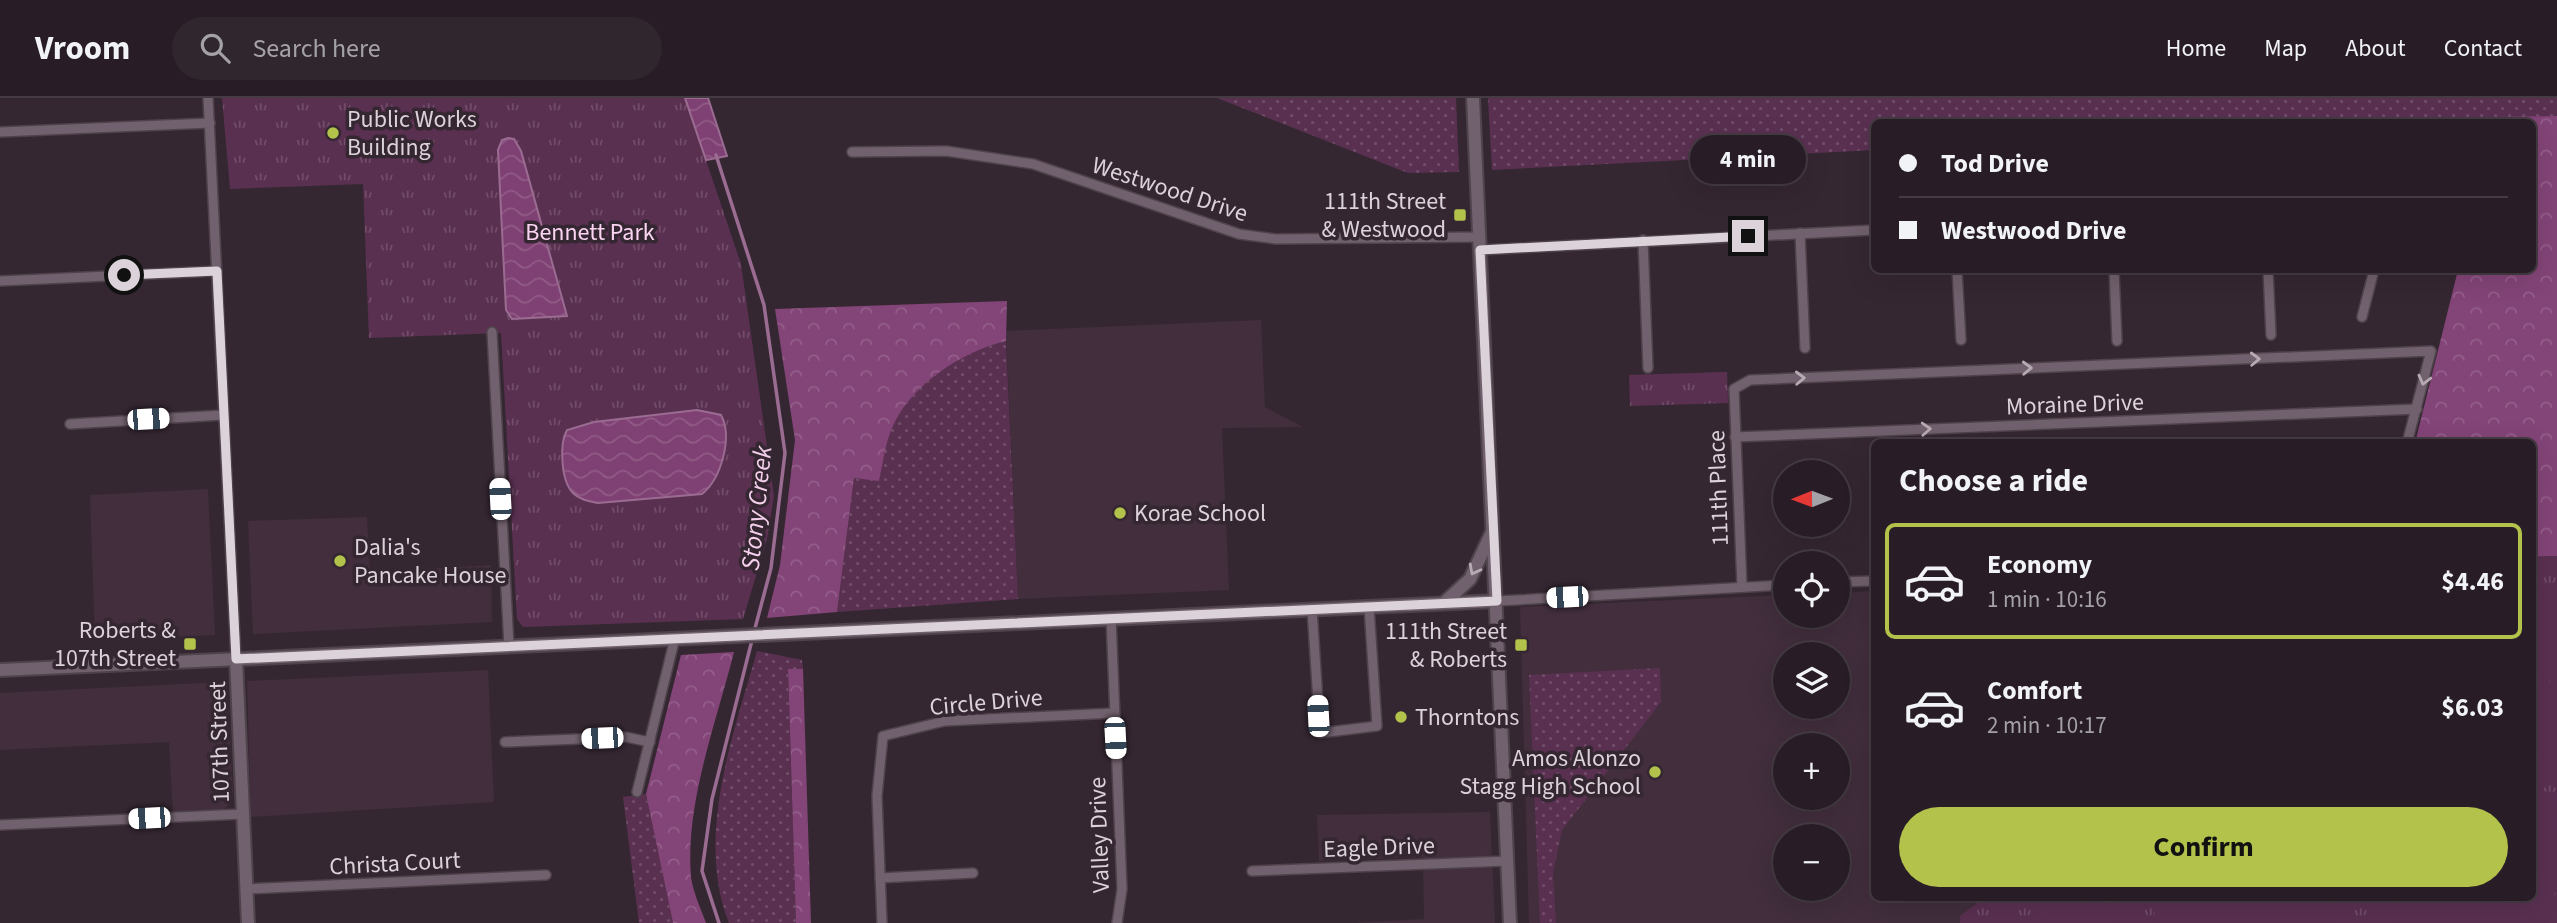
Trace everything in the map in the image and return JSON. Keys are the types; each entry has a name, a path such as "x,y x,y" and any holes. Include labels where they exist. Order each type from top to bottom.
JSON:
{"street":[{"name":"107th Street","path":"208,98 247,923"},
{"path":"1473,98 1510,923"},
{"path":"0,132 210,123"},
{"name":"Westwood Drive","path":"852,152 946,150 1033,164 1251,236 1276,239 1480,243 1643,240 1871,230"},
{"path":"1800,233 1805,348"},
{"path":"1643,240 1648,368"},
{"path":"0,281 217,271"},
{"path":"1958,273 1961,340"},
{"path":"2114,273 2117,341"},
{"path":"2268,273 2272,335"},
{"path":"2362,317 2373,273"},
{"path":"492,332 509,646"},
{"name":"111th Place","path":"1742,587 1734,388 1750,380 2431,351 2417,409"},
{"path":"2408,439 2417,409"},
{"name":"Moraine Drive","path":"1735,438 2417,409"},
{"path":"70,424 223,415"},
{"path":"1444,603 1470,579 1493,529"},
{"path":"1850,582 1871,581"},
{"path":"0,670 1497,601 1773,586"},
{"path":"1312,609 1320,733 1377,726 1369,607"},
{"name":"Valley Drive","path":"1111,618 1122,889 1117,923"},
{"path":"636,792 675,638"},
{"name":"Circle Drive","path":"882,923 877,796 883,736 946,721 1114,713"},
{"path":"505,742 626,737 650,742"},
{"path":"0,825 243,814"},
{"name":"Eagle Drive","path":"1252,871 1508,861"},
{"path":"880,878 973,873"},
{"name":"Christa Court","path":"246,889 546,875"}],"shaded area":[{"name":"Korae School","path":"1261,320 1265,407 1303,427 1222,428 1229,590 1018,599 1006,331"},
{"path":"208,489 215,635 95,641 90,495"},
{"path":"367,517 370,572 491,565 492,622 253,634 248,521"},
{"name":"Amos Alonzo Stagg High School","path":"1871,591 1871,901 2356,901 2352,923 1529,923 1520,607 1773,596 1773,628 1850,628 1850,592"},
{"path":"488,670 494,802 251,817 247,681"},
{"path":"222,682 228,702 233,792 225,809 173,813 169,742 0,750 0,693"},
{"path":"1490,812 1495,923 1355,923 1424,919 1423,857 1319,861 1317,815"}],"green space":[{"name":"Bennett Park","path":"222,98 685,98 741,264 774,496 767,539 743,619 523,627 517,619 501,333 369,338 363,184 230,189"},
{"path":"1217,98 1456,98 1459,172 1408,173"},
{"path":"1488,98 2557,98 2557,116 2474,119 1871,119 1871,150 1492,170"},
{"path":"2557,116 2557,556 2536,557 2536,439 2416,439 2457,273 2536,273 2536,119 2494,117"},
{"path":"1007,301 1006,341 972,353 925,384 912,397 892,428 879,481 854,478 837,612 767,618 780,565 795,440 775,309"},
{"path":"1006,341 1018,599 837,612 854,478 879,480 892,427 901,411 925,384 972,353"},
{"path":"1727,372 1728,403 1630,406 1629,375"},
{"path":"2557,556 2557,923 1960,923 1960,916 1980,901 2536,901 2536,557"},
{"path":"2536,598 2557,599 2557,678 2536,676"},
{"path":"757,651 802,660 803,669 788,670 796,923 729,923 719,890 716,856 721,787"},
{"path":"734,652 697,792 690,849 691,877 706,923 673,923 646,794 681,655"},
{"path":"1660,668 1661,702 1562,830 1553,873 1556,923 1540,923 1529,675"},
{"path":"788,669 803,669 811,923 796,923"},
{"path":"2536,680 2557,682 2557,760 2536,759"},
{"path":"2536,791 2557,792 2555,885 2536,884"},
{"path":"646,794 673,923 639,923 623,797"},
{"path":"2536,889 2555,890 2553,923 2395,923 2397,901 2536,901"},
{"path":"2156,901 2334,901 2331,923 2154,921"},
{"path":"2090,902 2116,904 2117,923 2037,923 2058,910"}],"water":[{"path":"685,98 708,98 727,156 706,160"},
{"path":"514,139 521,151 567,316 512,319 506,310 498,150 502,140"},
{"path":"697,410 721,415 726,435 720,468 702,494 598,503 579,497 569,487 562,462 567,430 594,422"}],"waterway":[{"name":"Stony Creek","path":"716,155 764,305 785,453 771,568 754,632"},
{"name":"Stony Creek","path":"719,923 702,871 712,799 752,640"}],"place":[{"name":"Public Works Building","path":"333,133"},
{"name":"111th Street & Westwood","path":"1460,215"},
{"name":"Korae School","path":"1120,513"},
{"name":"Dalia's Pancake House","path":"340,561"},
{"name":"Roberts & 107th Street","path":"190,644"},
{"name":"111th Street & Roberts","path":"1521,645"},
{"name":"Thorntons","path":"1401,717"},
{"name":"Amos Alonzo Stagg High School","path":"1655,772"}],"route":[{"path":"124,275 217,271 236,659 1497,601 1480,250 1748,236"}]}
